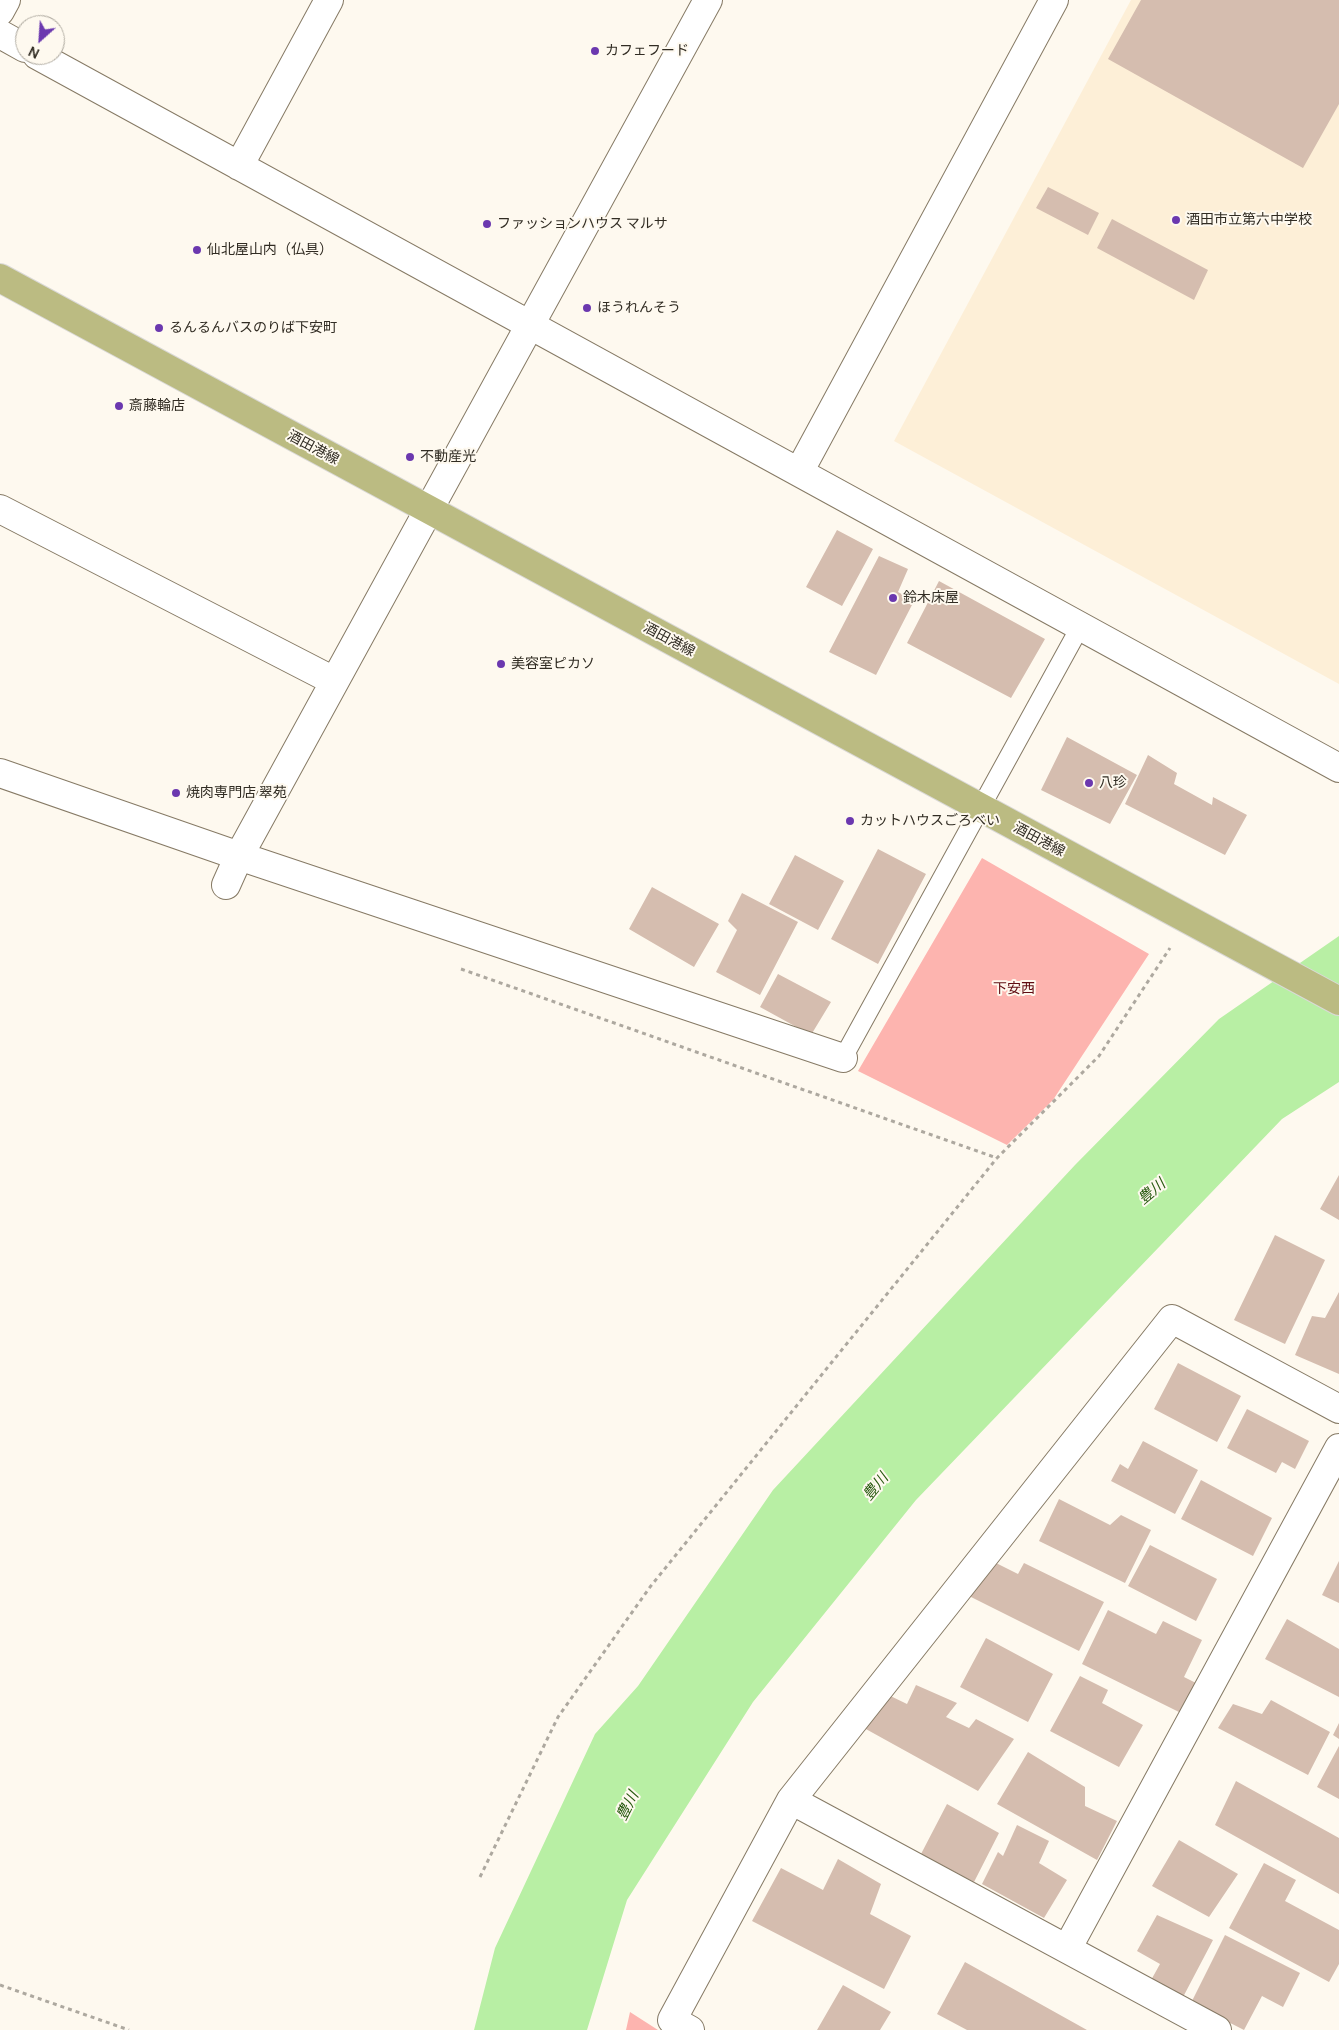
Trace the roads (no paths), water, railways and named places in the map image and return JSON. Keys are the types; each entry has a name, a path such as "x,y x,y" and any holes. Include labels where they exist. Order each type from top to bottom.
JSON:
{"main road":[{"name":"酒田港線","path":"0,278 1339,1001"}],"street":[{"path":"0,12 6,0"},
{"path":"239,166 329,0"},
{"path":"226,885 239,856 334,681 708,0"},
{"path":"799,472 1054,0"},
{"path":"0,34 15,42"},
{"path":"55,65 1339,768"},
{"path":"0,510 334,681"},
{"path":"0,773 239,856 843,1058"},
{"path":"690,2030 672,2020 791,1800 1172,1319 1339,1409"},
{"path":"1067,1948 1339,1448"},
{"path":"791,1800 1217,2030"}],"lane":[{"path":"843,1058 1080,627"}],"water":[{"name":"豊川","path":"1339,936 1339,1082 1282,1119 916,1500 753,1702 627,1900 587,2030 474,2030 495,1948 595,1734 638,1686 773,1490 1075,1165 1219,1019"}],"place":[{"name":"カフェフード","path":"595,51"},
{"name":"酒田市立第六中学校","path":"1176,220"},
{"name":"ファッションハウス マルサ","path":"487,224"},
{"name":"仙北屋山内（仏具）","path":"197,250"},
{"name":"ほうれんそう","path":"587,308"},
{"name":"るんるんバスのりば下安町","path":"159,328"},
{"name":"斎藤輪店","path":"119,406"},
{"name":"不動産光","path":"410,457"},
{"name":"鈴木床屋","path":"893,598"},
{"name":"美容室ピカソ","path":"501,664"},
{"name":"八珍","path":"1089,783"},
{"name":"焼肉専門店 翠苑","path":"176,793"},
{"name":"カットハウスごろべい","path":"850,821"}],"park label":[{"name":"下安西","path":"1014,989"}]}
